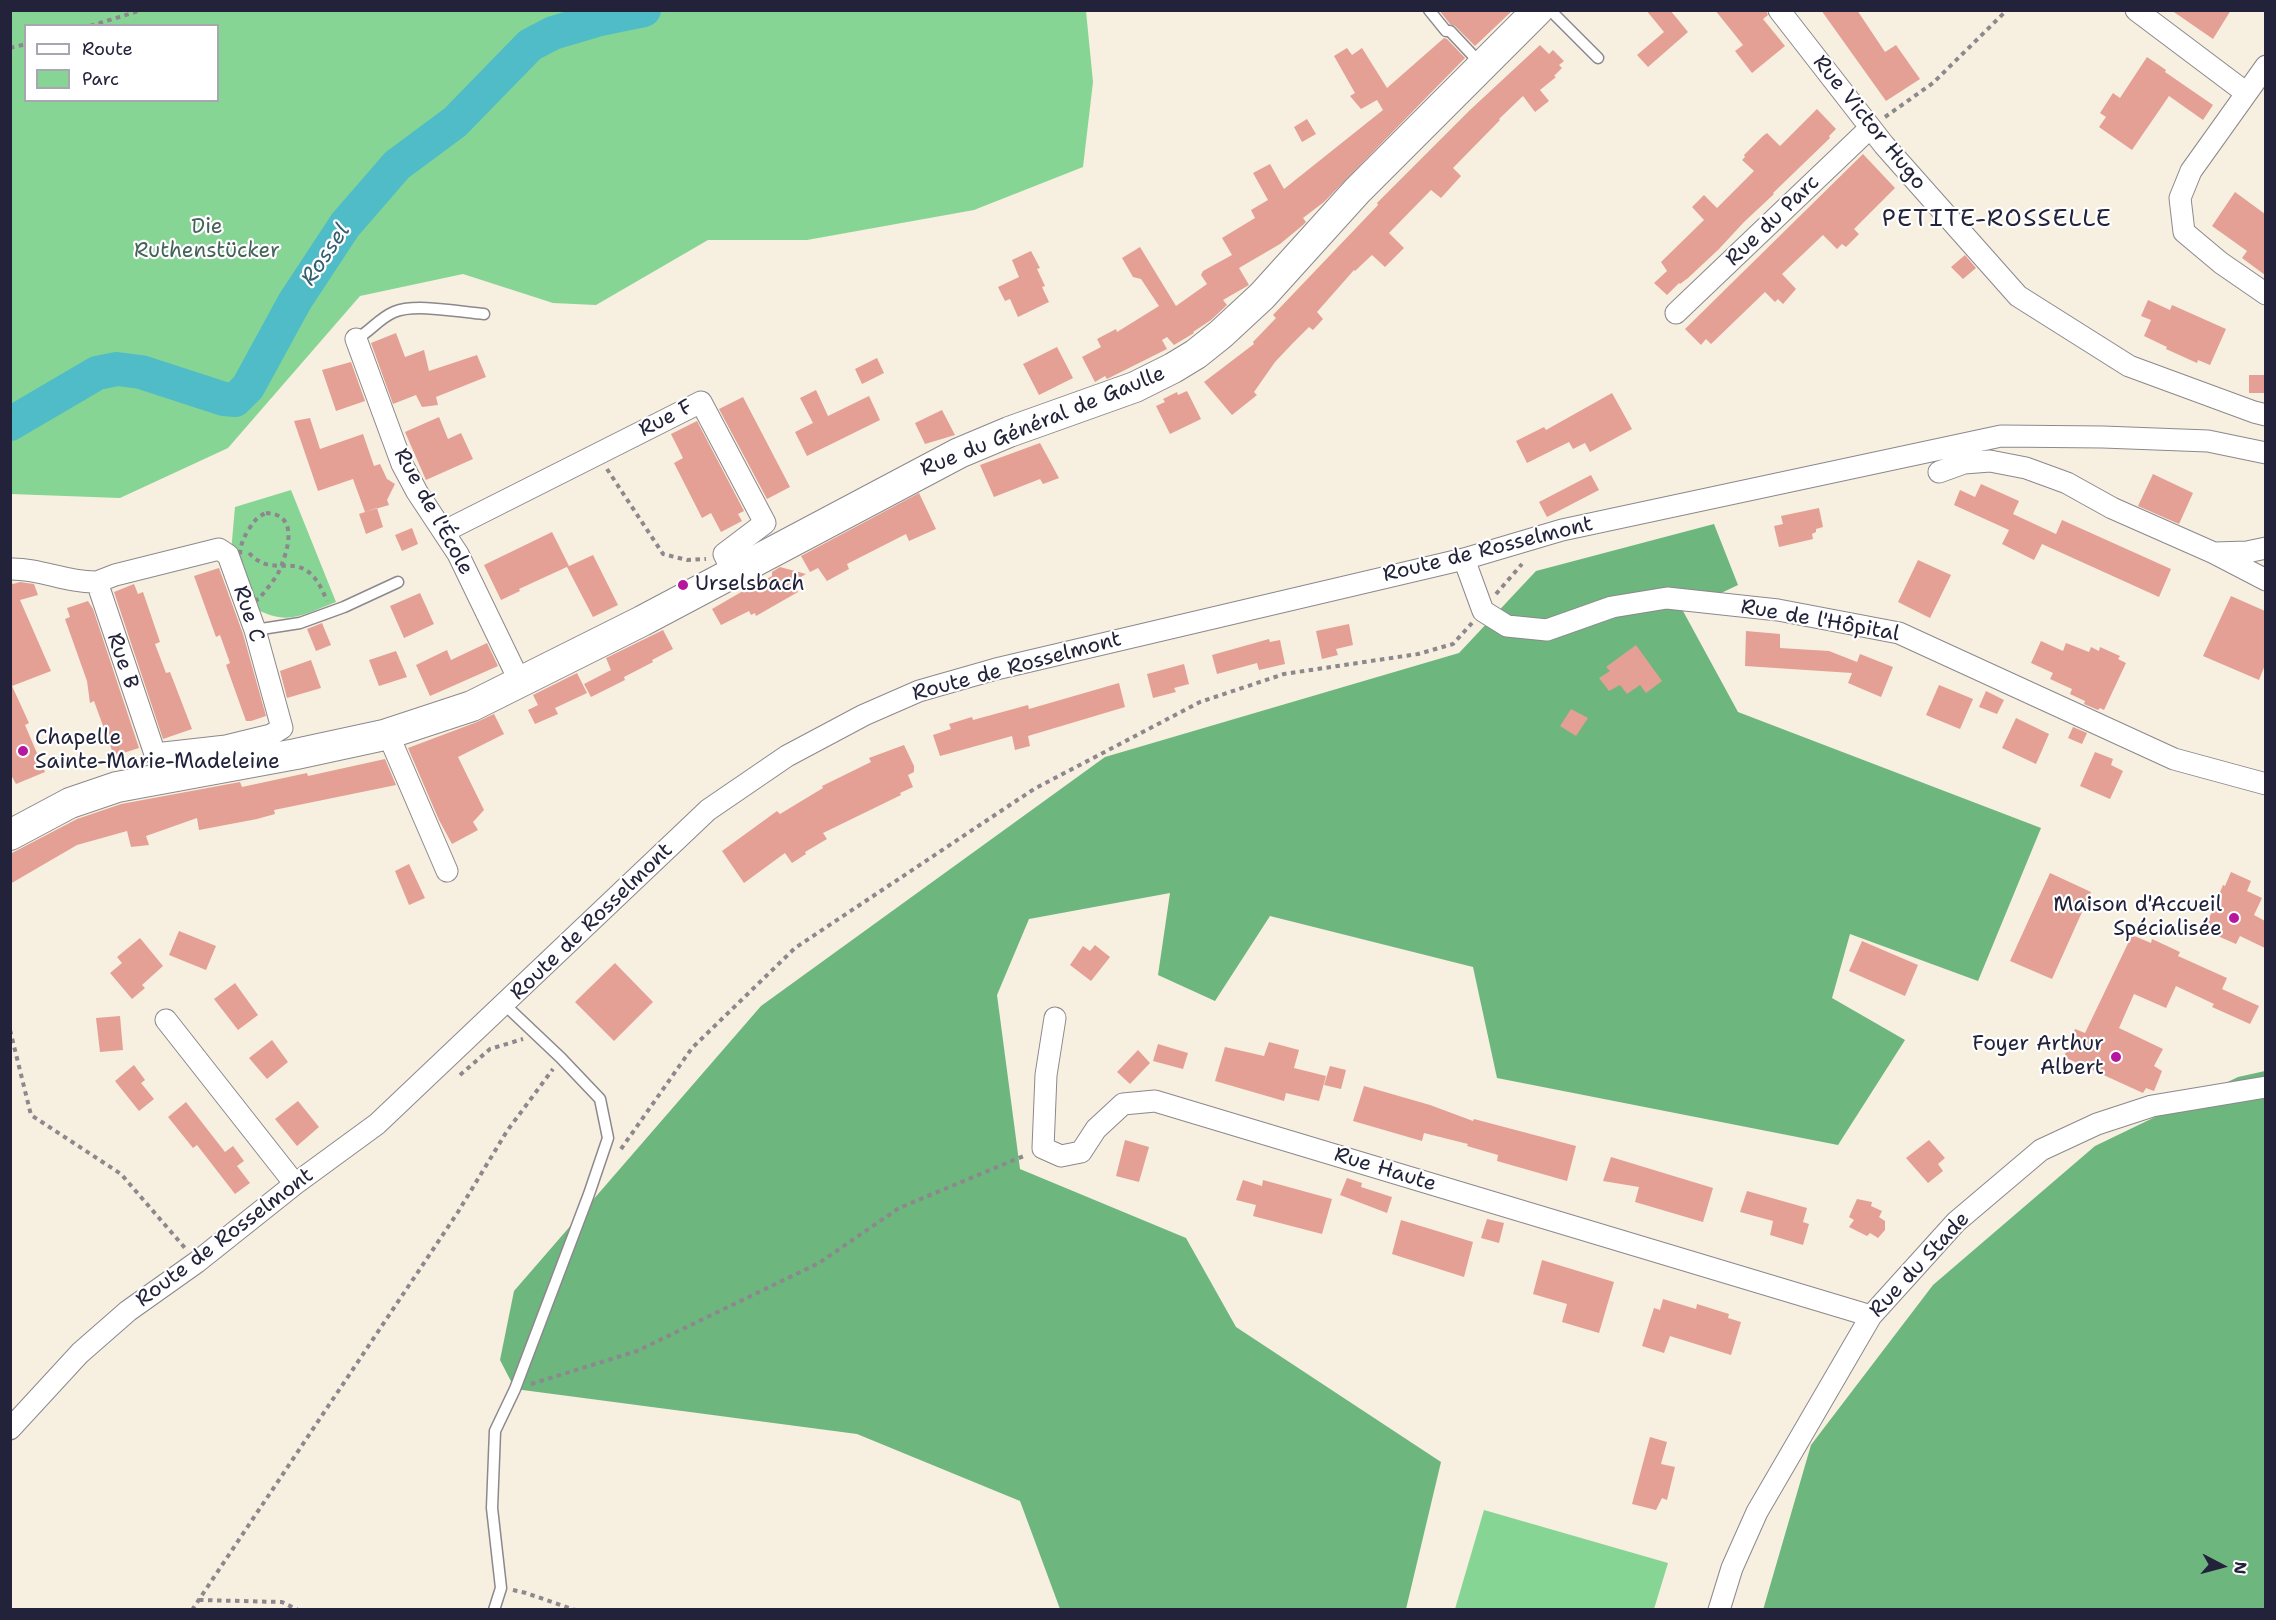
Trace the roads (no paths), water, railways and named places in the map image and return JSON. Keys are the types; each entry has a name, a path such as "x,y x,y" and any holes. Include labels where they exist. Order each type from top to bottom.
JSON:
{"main road":[{"name":"Rue du Général de Gaulle","path":"10,835 70,803 117,787 227,756 296,754 388,734 472,706 520,682 728,563 959,453 1009,432 1136,387 1173,368 1196,354 1221,334 1262,296 1357,191 1538,10"}],"street":[{"name":"Rue Victor Hugo","path":"1779,10 1870,128 2018,296 2129,366 2265,415"},
{"path":"2136,10 2246,92"},
{"path":"2265,66 2191,171 2180,198 2184,232 2221,263 2265,294"},
{"name":"Rue du Parc","path":"1676,313 1870,128"},
{"name":"Rue de l'École","path":"356,339 402,464 417,492 445,531 458,554 520,682"},
{"name":"Rue F","path":"445,531 701,402 765,523 728,563"},
{"name":"Route de Rosselmont","path":"10,1429 80,1353 128,1311 197,1262 295,1184 377,1124 708,810 787,756 864,715 919,691 996,669 1464,559 1562,530 2001,436 2208,441 2265,453"},
{"path":"1939,472 1964,463 1990,461 2026,468 2067,483 2112,508 2214,554 2265,580"},
{"path":"2214,554 2247,552 2265,548"},
{"name":"Rue C","path":"97,582 115,575 219,549 228,555 255,630 282,728 227,756"},
{"name":"Rue de l'Hôpital","path":"1464,559 1483,611 1507,626 1547,630 1612,607 1667,598 1778,610 1899,633 2174,759 2265,784"},
{"path":"10,569 24,568 83,583 97,582"},
{"name":"Rue B","path":"97,582 102,603 155,754 227,756"},
{"path":"388,734 447,871"},
{"name":"Rue Haute","path":"1055,1018 1046,1076 1043,1148 1061,1156 1081,1152 1096,1129 1123,1104 1155,1101 1871,1316"},
{"path":"166,1020 295,1184"},
{"name":"Rue du Stade","path":"1719,1610 1732,1568 1757,1512 1871,1316 1956,1222 2041,1150 2097,1124 2152,1106 2265,1087"}],"lane":[{"path":"1429,10 1446,31 1450,31 1484,66"},
{"path":"1550,10 1598,58"},
{"path":"356,339 367,333 378,320 398,311 417,309 484,314"},
{"path":"255,630 300,623 331,612 398,582"},
{"path":"495,1610 501,1588 492,1508 495,1431 515,1389 608,1138 600,1099 505,1005"}],"waterway":[{"name":"Rossel","path":"10,424 97,373 117,369 141,372 224,399 235,400 248,387 295,301 345,225 397,165 455,122 530,45 553,33 600,19 644,10"}],"place":[{"name":"Urselsbach","path":"683,585"},
{"name":"Chapelle Sainte-Marie-Madeleine","path":"23,751"},
{"name":"Maison d'Accueil Spécialisée","path":"2234,918"},
{"name":"Foyer Arthur Albert","path":"2116,1057"}],"district":[{"name":"PETITE-ROSSELLE","path":"1997,220"}],"park label":[{"name":"Die Ruthenstücker","path":"207,240"}]}
